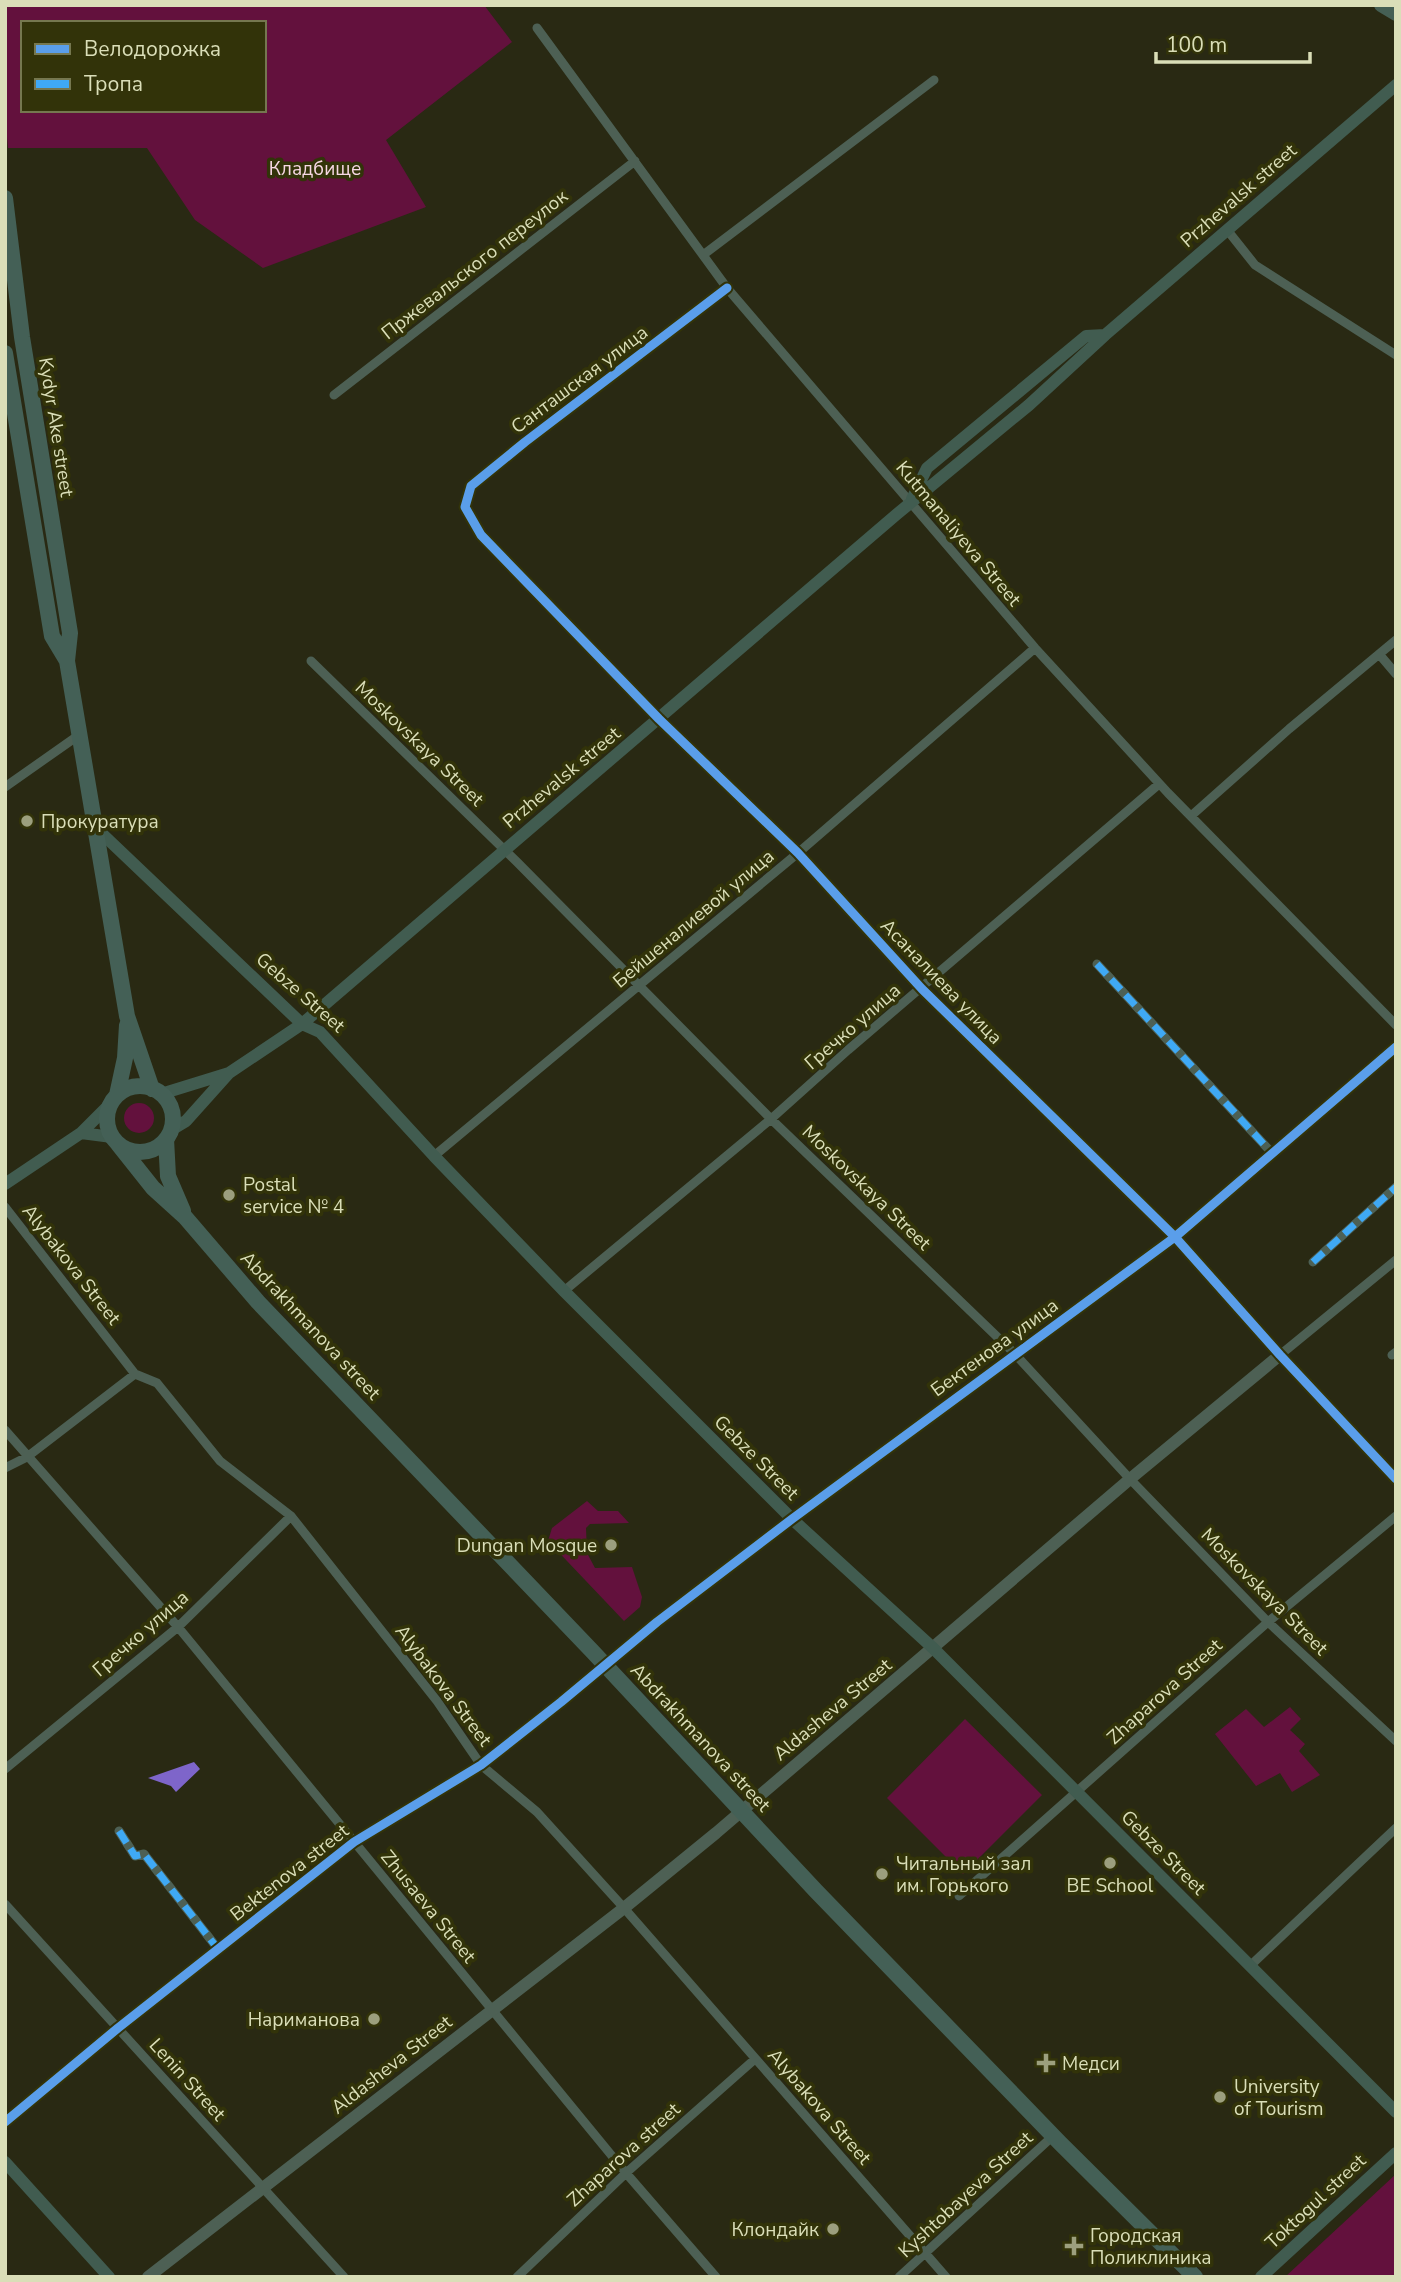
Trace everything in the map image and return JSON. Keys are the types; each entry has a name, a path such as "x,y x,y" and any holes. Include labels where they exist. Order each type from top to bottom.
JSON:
{"highway":[{"name":"Kydyr Ake street","path":"5,198 22,337 69,633 67,661 79,735 127,1016 157,1091"},
{"path":"5,338 22,337"},
{"name":"Kydyr Ake street","path":"5,353 52,636 67,661"},
{"name":"Kydyr Ake street","path":"114,1099 125,1058 127,1016"},
{"path":"133,1087 157,1091 171,1110 168,1176 185,1217 153,1188 115,1141 107,1121 114,1099 133,1087"},
{"path":"115,1141 133,1151 142,1152 159,1146 169,1134"},
{"name":"Abdrakhmanova street","path":"185,1217 258,1302 941,2022 1195,2277"}],"main road":[{"path":"1381,5 1396,14"},
{"name":"Przhevalsk street","path":"169,1134 186,1121 229,1073 302,1024 1029,405 1105,335 1396,85"},
{"name":"Gebze Street","path":"95,827 302,1024 320,1032 564,1291 792,1519 933,1648 1396,2112"},
{"name":"Przhevalsk street","path":"157,1091 229,1073"},
{"path":"5,1184 81,1133 114,1099"},
{"path":"81,1133 115,1141"},
{"name":"Toktogul street","path":"1261,2277 1396,2153"},
{"path":"5,2162 109,2277"}],"street":[{"name":"Kutmanaliyeva Street","path":"537,28 727,288 1035,648 1159,784 1396,1025"},
{"path":"703,255 934,80"},
{"name":"Пржевальского переулок","path":"334,395 635,161"},
{"path":"1228,231 1255,265 1396,355"},
{"name":"Санташская улица","path":"465,507 471,485 727,288"},
{"name":"Асаналиева улица","path":"465,507 481,535 659,719 798,853 922,989 1175,1237 1396,1479"},
{"path":"1191,816 1289,729 1396,640"},
{"name":"Бейшеналиевой улица","path":"434,1156 798,853 1035,648"},
{"path":"1379,654 1396,674"},
{"name":"Moskovskaya Street","path":"311,661 505,850 771,1119 1014,1353 1130,1479 1268,1622 1396,1741"},
{"path":"5,787 79,735"},
{"name":"Гречко улица","path":"564,1291 771,1119 1159,784"},
{"path":"1097,964 1272,1153"},
{"name":"Бектенова улица","path":"605,1665 792,1519 1175,1237 1396,1047"},
{"path":"1313,1262 1396,1187"},
{"name":"Alybakova Street","path":"5,1207 135,1374 157,1383 220,1461 291,1516 437,1701 481,1765 537,1812 946,2277"},
{"name":"Aldasheva Street","path":"148,2277 624,1908 1130,1479 1396,1260"},
{"path":"5,1468 27,1457 135,1374"},
{"name":"Zhusaeva Street","path":"5,1430 178,1627 626,2173 716,2277"},
{"name":"Гречко улица","path":"5,1769 178,1627 291,1516"},
{"name":"Zhaparova Street","path":"959,1896 1268,1622 1396,1516"},
{"name":"Bektenova street","path":"5,2122 118,2028 354,1842 481,1765 605,1665"},
{"path":"1251,1965 1396,1828"},
{"path":"119,1831 135,1856 144,1854 218,1949"},
{"name":"Lenin Street","path":"5,1904 344,2277"},
{"name":"Zhaparova street","path":"517,2277 626,2173 755,2059"},
{"name":"Kyshtobayeva Street","path":"900,2277 1053,2136"}],"green space":[{"name":"Кладбище","path":"5,5 484,5 512,42 386,140 426,207 263,268 195,220 147,148 8,148 5,117"},
{"path":"139,1103 150,1107 154,1118 150,1129 139,1133 128,1129 124,1118 128,1107"},
{"path":"587,1501 598,1511 618,1511 629,1523 590,1524 586,1528 587,1553 595,1568 632,1567 642,1597 640,1607 624,1621 548,1541 552,1528"},
{"path":"1290,1707 1301,1719 1290,1730 1305,1744 1299,1751 1320,1775 1292,1792 1280,1773 1256,1786 1215,1734 1246,1709 1264,1727"},
{"path":"965,1719 1042,1795 963,1874 887,1798"},
{"path":"1396,2174 1396,2277 1285,2277"}],"shaded area":[{"path":"194,1762 200,1769 176,1792 171,1786 148,1778"}],"marked path":[{"path":"1097,964 1272,1153"},
{"path":"1313,1262 1396,1187"},
{"path":"119,1831 135,1856 144,1854 218,1949"}],"cycle path":[{"path":"727,288 471,486 465,507 481,535 659,719 798,853 922,989 1175,1237 1396,1479"},
{"path":"5,2122 118,2028 354,1842 481,1765 657,1622 792,1519 1175,1237 1396,1047"}],"place":[{"name":"Прокуратура","path":"27,821"},
{"name":"Postal service № 4","path":"229,1195"},
{"name":"Dungan Mosque","path":"611,1545"},
{"name":"BE School","path":"1110,1863"},
{"name":"Читальный зал им. Горького","path":"882,1874"},
{"name":"Нариманова","path":"374,2019"},
{"name":"Медси","path":"1046,2063"},
{"name":"University of Tourism","path":"1220,2097"},
{"name":"Клондайк","path":"833,2229"},
{"name":"Городская Поликлиника","path":"1074,2246"}]}
